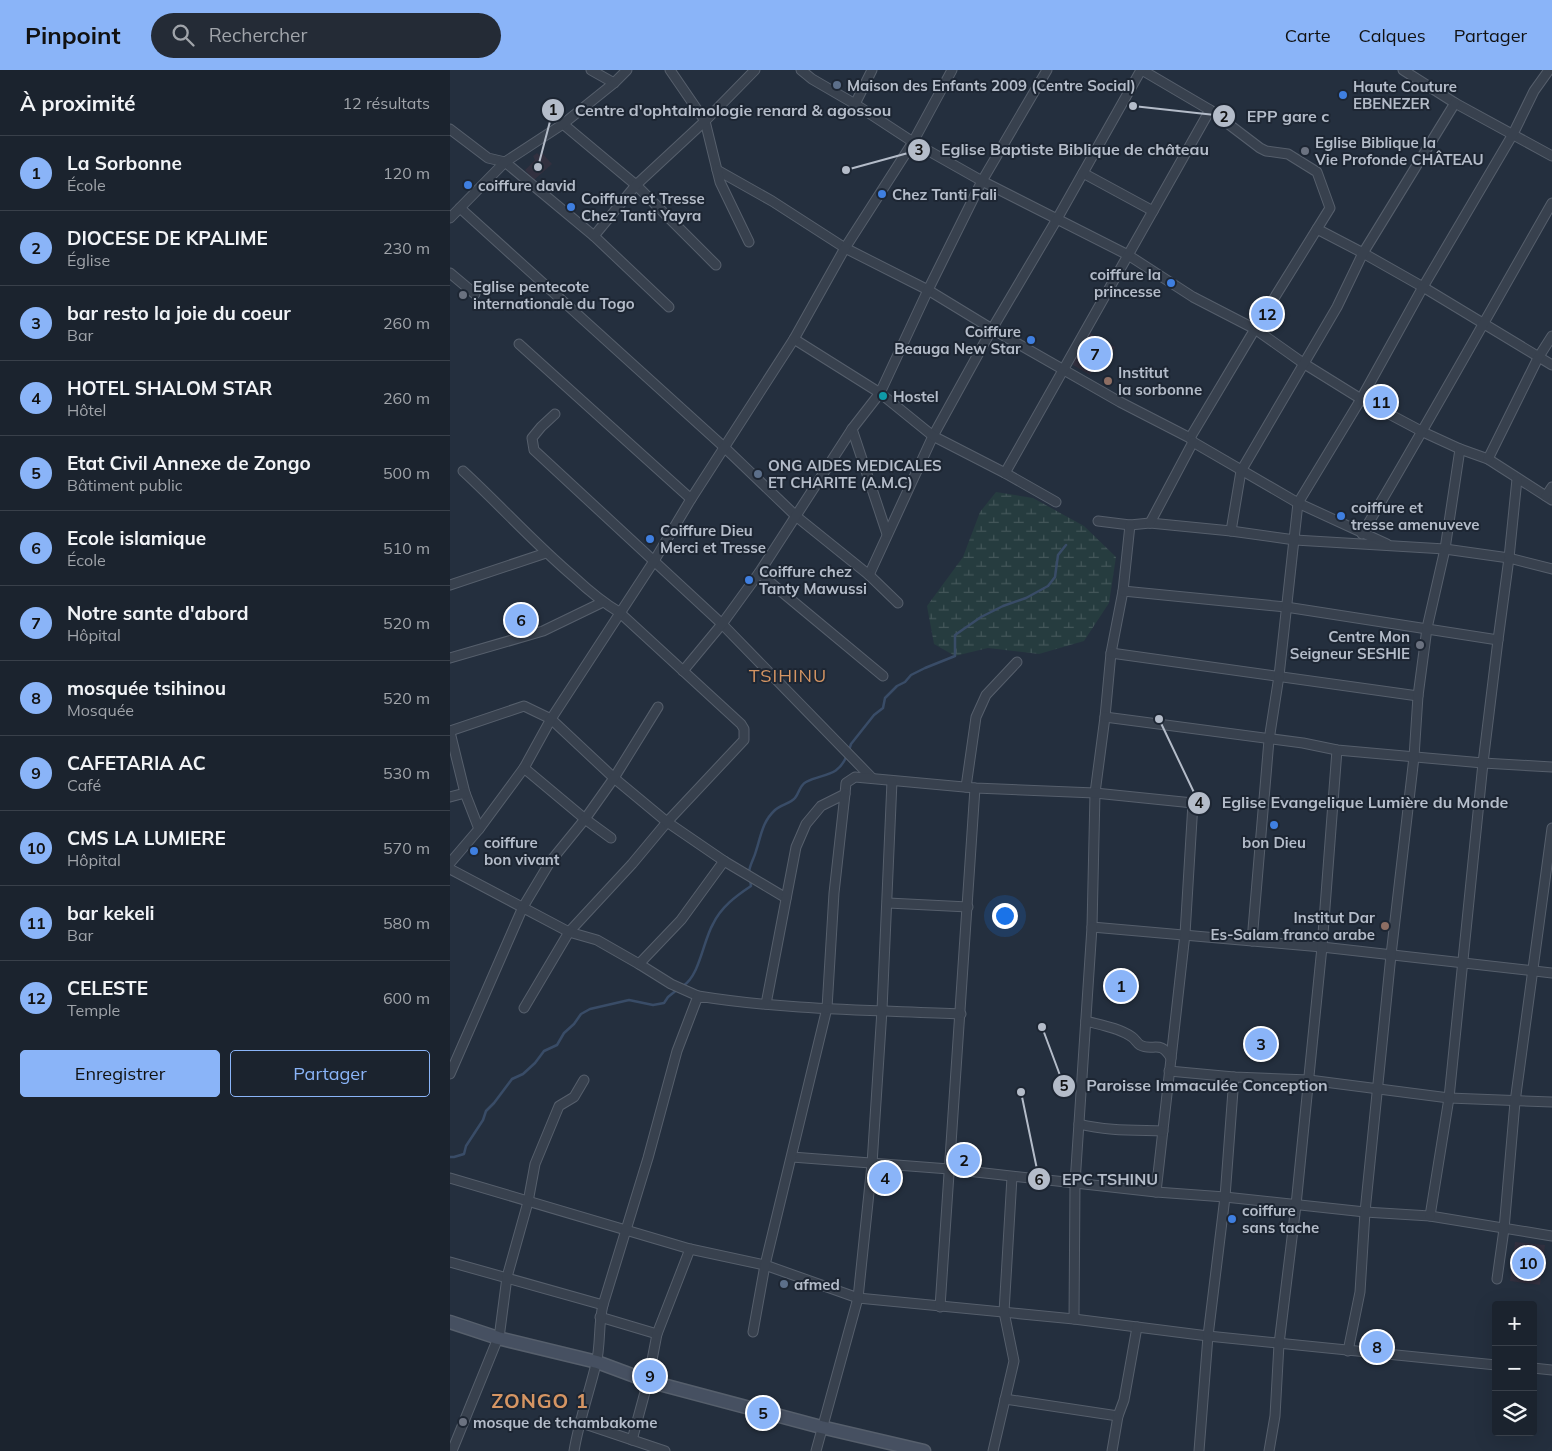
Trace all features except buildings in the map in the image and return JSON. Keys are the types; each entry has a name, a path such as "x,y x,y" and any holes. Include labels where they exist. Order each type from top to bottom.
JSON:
{"street":[{"path":"591,70 614,83"},
{"path":"450,218 506,162 562,124 614,83 627,70"},
{"path":"670,70 705,121 720,182 749,242"},
{"path":"594,236 636,185 705,121 755,70"},
{"path":"801,70 812,80 855,104 913,142 982,181 1128,255 1193,297 1255,329 1303,363 1361,399 1423,432 1460,449 1488,459 1549,498 1552,488"},
{"path":"855,104 872,70"},
{"path":"450,863 479,829 524,768 551,719 654,561 691,499 794,339 845,248 913,142 952,70"},
{"path":"683,671 722,624 760,573 852,429 880,393 982,181 1046,70"},
{"path":"869,575 933,436 992,329 1142,70 1210,110 1260,148 1266,151 1288,154 1317,172 1330,208 1255,329 1191,440 1150,523"},
{"path":"1403,70 1455,103 1552,156"},
{"path":"1252,941 1269,740 1279,676 1298,503 1361,399 1423,287 1513,134 1534,91 1549,70"},
{"path":"1231,531 1241,471 1337,307 1363,253 1455,103"},
{"path":"1005,472 1210,110"},
{"path":"562,124 636,185 716,265"},
{"path":"450,129 454,139 488,158 506,162 594,236 668,307"},
{"path":"717,170 772,201 845,248 928,290 992,329 1191,440 1298,503 1386,544"},
{"path":"1083,173 1153,211"},
{"path":"1362,534 1423,432 1482,324 1552,203"},
{"path":"460,208 724,448 797,517 869,575 898,604"},
{"path":"1317,229 1423,287 1552,365"},
{"path":"450,274 475,294"},
{"path":"1488,459 1538,358 1552,336"},
{"path":"794,339 880,393 933,436 1005,472 1056,502"},
{"path":"519,344 691,499"},
{"path":"555,414 532,438 534,450 722,624 872,778"},
{"path":"852,429 887,534"},
{"path":"1348,1351 1360,1292 1365,1212 1390,955 1414,757 1418,696 1427,628 1445,549 1460,449"},
{"path":"463,471 546,553 603,602 619,612 741,724 745,734 744,740 667,822 632,864 569,932 524,1008"},
{"path":"1430,1216 1449,1098 1483,763 1517,479"},
{"path":"1098,521 1130,525 1150,523 1295,540 1445,549 1509,558 1552,568"},
{"path":"1074,1320 1075,1182 1092,927 1094,793 1105,717 1111,653 1123,591 1130,525"},
{"path":"450,585 546,553"},
{"path":"760,573 883,676"},
{"path":"1123,591 1286,607 1498,640"},
{"path":"450,658 543,631 603,602"},
{"path":"1111,653 1418,696"},
{"path":"940,1307 968,907 970,788 976,717 986,695 1017,662"},
{"path":"479,829 465,793 450,732 524,706 551,719 614,778 667,822 724,861 786,898"},
{"path":"450,1074 523,907 550,862 585,819 614,778 658,707"},
{"path":"1105,717 1303,743 1336,750 1552,767"},
{"path":"1270,1451 1275,1416 1279,1344 1296,1205 1322,947 1336,750"},
{"path":"524,768 611,838"},
{"path":"753,1332 765,1265 827,1008 834,892 846,783 855,777 970,788 1094,793 1194,803 1185,934 1156,1192"},
{"path":"816,1451 858,1298 872,1164 888,903 892,780"},
{"path":"450,797 465,793"},
{"path":"766,1004 796,847 806,824 821,806 845,794"},
{"path":"1497,1279 1504,1229 1515,1102 1552,828"},
{"path":"640,964 681,920 724,861"},
{"path":"450,869 569,932 597,940 671,984 698,996 732,1002 961,1014"},
{"path":"888,903 968,907"},
{"path":"1092,927 1322,947 1552,973"},
{"path":"574,1451 579,1422 596,1362 600,1317 678,1051 698,996"},
{"path":"1086,1021 1120,1031 1132,1037 1140,1045 1162,1048 1171,1058"},
{"path":"1170,1071 1234,1077 1309,1080 1449,1098 1552,1102"},
{"path":"1199,1451 1208,1336 1225,1197 1234,1077"},
{"path":"452,1451 498,1338 507,1277 528,1202 535,1164 559,1106 574,1097 584,1080"},
{"path":"1079,1124 1099,1129 1163,1131"},
{"path":"792,1157 949,1169 1156,1192 1225,1197 1365,1212 1430,1216 1552,1236"},
{"path":"993,1451 1014,1361 1004,1312 1012,1177"},
{"path":"450,1178 690,1249 765,1265 858,1298 1004,1312 1279,1344 1492,1364"},
{"path":"632,1440 648,1381 657,1334 690,1249"},
{"path":"450,1262 603,1306"},
{"path":"600,1317 657,1334"},
{"path":"450,1322 498,1338 596,1362 648,1381 822,1427 924,1451"},
{"path":"1112,1451 1118,1416 1124,1400 1137,1327"},
{"path":"1537,1368 1552,1370"},
{"path":"1005,1399 1118,1416"},
{"path":"579,1422 665,1451"}],"shaded area":[{"path":"537,153 539,155 542,153 552,164 534,180 525,170 535,160 533,156"},
{"path":"1090,333 1115,347 1106,366 1096,362 1090,375 1073,365 1073,361"},
{"path":"1515,1242 1545,1245 1540,1285 1510,1281"}],"green space":[{"path":"996,492 1033,498 1084,526 1116,557 1109,603 1084,641 1039,654 988,648 955,656 934,644 927,606 963,557 980,512"}],"waterway":[{"path":"849,750 851,744 874,715 883,708 885,698 897,686 905,682 911,675 955,656 955,635 981,617 1003,606 1026,598 1048,586 1055,577 1058,555 1066,545"},
{"path":"749,873 762,829 767,819 777,808 793,800 806,782 829,774 839,768 847,755"},
{"path":"683,986 689,981 697,966 716,918 729,902 751,886 750,879"},
{"path":"450,1157 464,1154 466,1146 483,1120 486,1111 512,1079 523,1074 544,1051 557,1045 564,1033 581,1014 590,1009 629,1000 653,1005 664,1003 678,989"}],"place":[{"name":"Maison des Enfants 2009 (Centre Social)","path":"837,85"},
{"name":"Haute Couture EBENEZER","path":"1343,95"},
{"name":"EPP gare c","path":"1133,106"},
{"name":"Eglise Biblique la Vie Profonde CHÂTEAU","path":"1305,151"},
{"name":"Centre d'ophtalmologie renard & agossou","path":"538,167"},
{"name":"Eglise Baptiste Biblique de château","path":"846,170"},
{"name":"coiffure david","path":"468,185"},
{"name":"Chez Tanti Fali","path":"882,194"},
{"name":"Coiffure et Tresse Chez Tanti Yayra","path":"571,207"},
{"name":"coiffure la princesse","path":"1171,283"},
{"name":"Eglise pentecote internationale du Togo","path":"463,295"},
{"name":"CELESTE","path":"1267,314"},
{"name":"Coiffure Beauga New Star","path":"1031,340"},
{"name":"Notre sante d'abord","path":"1095,354"},
{"name":"Institut la sorbonne","path":"1108,381"},
{"name":"Hostel","path":"883,396"},
{"name":"bar kekeli","path":"1381,402"},
{"name":"ONG AIDES MEDICALES ET CHARITE (A.M.C)","path":"758,474"},
{"name":"coiffure et tresse amenuveve","path":"1341,516"},
{"name":"Coiffure Dieu Merci et Tresse","path":"650,539"},
{"name":"Coiffure chez Tanty Mawussi","path":"749,580"},
{"name":"Ecole islamique","path":"521,620"},
{"name":"Centre Mon Seigneur SESHIE","path":"1420,645"},
{"name":"Eglise Evangelique Lumière du Monde","path":"1159,719"},
{"name":"bon Dieu","path":"1274,825"},
{"name":"coiffure bon vivant","path":"474,851"},
{"name":"Institut Dar Es-Salam franco arabe","path":"1385,926"},
{"name":"La Sorbonne","path":"1121,986"},
{"name":"Paroisse Immaculée Conception","path":"1042,1027"},
{"name":"bar resto la joie du coeur","path":"1261,1044"},
{"name":"EPC TSHINU","path":"1021,1092"},
{"name":"DIOCESE DE KPALIME","path":"964,1160"},
{"name":"HOTEL SHALOM STAR","path":"885,1178"},
{"name":"coiffure sans tache","path":"1232,1219"},
{"name":"CMS LA LUMIERE","path":"1528,1263"},
{"name":"afmed","path":"784,1284"},
{"name":"mosquée tsihinou","path":"1377,1347"},
{"name":"CAFETARIA AC","path":"650,1376"},
{"name":"Etat Civil Annexe de Zongo","path":"763,1413"},
{"name":"mosque de tchambakome","path":"463,1422"}],"district":[{"name":"TSIHINU","path":"788,675"},
{"name":"ZONGO 1","path":"540,1400"}]}
